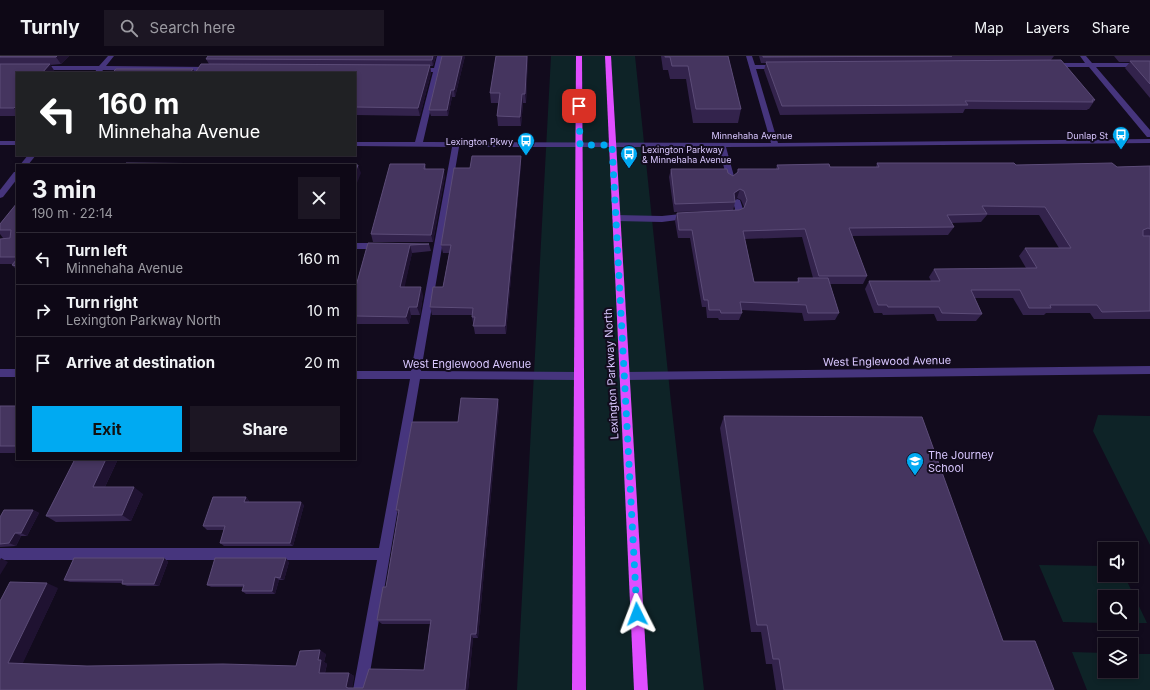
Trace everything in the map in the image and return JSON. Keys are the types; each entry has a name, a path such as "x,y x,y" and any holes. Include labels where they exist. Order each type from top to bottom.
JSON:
{"main road":[{"path":"579,56 579,690"},
{"name":"Lexington Parkway North","path":"608,56 641,690"}],"street":[{"path":"99,71 111,56"},
{"path":"418,144 440,56"},
{"path":"748,56 775,145"},
{"path":"1083,56 1150,134"},
{"path":"1047,66 1150,65"},
{"path":"752,67 784,67"},
{"path":"30,68 99,71 218,69"},
{"path":"413,70 437,70"},
{"name":"Minnehaha Avenue","path":"356,144 775,145 1150,141"},
{"path":"0,143 16,143"},
{"path":"360,690 416,376 435,247 456,144"},
{"path":"722,145 731,180"},
{"path":"25,164 31,156"},
{"path":"0,195 16,175"},
{"path":"722,216 737,214 739,210 737,202"},
{"path":"616,218 662,219 676,216 698,216"},
{"path":"356,246 393,246"},
{"name":"West Englewood Avenue","path":"624,376 1150,370"},
{"path":"0,373 16,373"},
{"name":"West Englewood Avenue","path":"356,375 579,376"},
{"path":"0,554 384,554"}],"green space":[{"path":"551,56 635,56 671,402 704,690 517,690"},
{"path":"1098,415 1150,416 1150,545 1093,431"},
{"path":"1039,565 1098,566 1098,582 1127,582 1131,590 1098,590 1098,623 1063,622"},
{"path":"1138,604 1147,623 1138,623"},
{"path":"1072,652 1098,653 1098,678 1138,678 1138,654 1150,654 1150,690 1087,690"}],"building":[{"path":"0,56 57,56 0,57"},
{"path":"208,56 433,56 432,60 206,59"},
{"path":"442,56 462,56 454,90 451,90 447,110 429,110"},
{"path":"496,56 527,56 525,94 522,94 520,117 497,116 500,93 490,93"},
{"path":"665,56 728,56 741,109 696,109 688,66 672,66 670,57"},
{"path":"763,56 952,56 763,57"},
{"path":"1061,60 1095,100 1092,100 1093,102 965,101 968,105 782,106 766,62"},
{"path":"1130,61 1150,61 1150,84"},
{"path":"0,64 50,64 43,72 16,72 16,106 14,108 0,108"},
{"path":"201,64 430,65 418,108 356,107 356,72 196,72"},
{"path":"116,69 193,69 191,72 113,72"},
{"path":"472,156 521,156 505,326 473,326 475,317 472,317 473,308 430,307 433,287 443,287 451,245 441,245 454,168 470,168"},
{"path":"126,163 242,164 126,164"},
{"path":"877,163 1014,163 1016,165 1112,163 1117,167 1150,166 1150,229 1148,228 1143,230 1143,236 1150,236 1150,311 1102,312 1097,305 1050,305 1051,308 1029,308 1020,290 971,290 982,314 942,313 939,307 888,307 887,305 878,305 869,281 940,281 934,269 1037,268 1025,248 1071,248 1045,207 982,206 987,214 947,215 954,227 849,228 867,276 819,276 805,229 743,231 754,282 799,282 798,278 828,278 839,313 808,313 806,305 740,302 742,313 721,313 720,310 709,310 708,300 704,300 692,230 679,230 677,213 739,210 744,208 747,200 744,191 740,189 734,193 735,202 675,204 671,169 727,169 728,173 733,176 738,172 738,169 779,169 777,165 829,164 830,167 879,167"},
{"path":"390,164 425,164 424,169 444,169 431,235 371,234"},
{"path":"16,204 16,257 0,257 0,239 10,238 11,230 0,230 0,224"},
{"path":"368,243 429,244 410,245 400,287 421,287 417,307 409,307 406,317 356,316 356,286"},
{"path":"16,260 16,266 12,265"},
{"path":"461,398 498,399 476,634 471,634 465,690 0,690 0,601 10,582 47,583 8,663 87,666 223,664 296,666 300,651 320,650 318,660 321,660 319,673 349,673 346,687 348,688 363,688 369,669 424,670 431,620 377,620 383,587 386,587 399,510 396,510 412,422 458,422"},
{"path":"0,406 16,406 16,446 0,446"},
{"path":"724,416 922,417 1003,641 1035,641 1054,690 784,690 779,659 773,659 767,625 757,625"},
{"path":"74,460 106,460 93,487 134,487 122,515 46,516"},
{"path":"213,497 246,497 244,502 301,502 290,543 220,543 225,526 203,526"},
{"path":"4,510 33,510 21,533 15,533 9,543 0,544 0,517"},
{"path":"74,558 164,558 154,584 122,584 123,580 64,580"},
{"path":"215,558 286,558 280,578 275,577 272,591 242,591 244,585 207,585"}],"place":[{"name":"Dunlap St","path":"1121,150"},
{"name":"Lexington Pkwy","path":"526,156"},
{"name":"Lexington Parkway & Minnehaha Avenue","path":"629,169"},
{"name":"The Journey School","path":"915,476"}],"route":[{"path":"579,106 580,145 612,145 637,614"}]}
